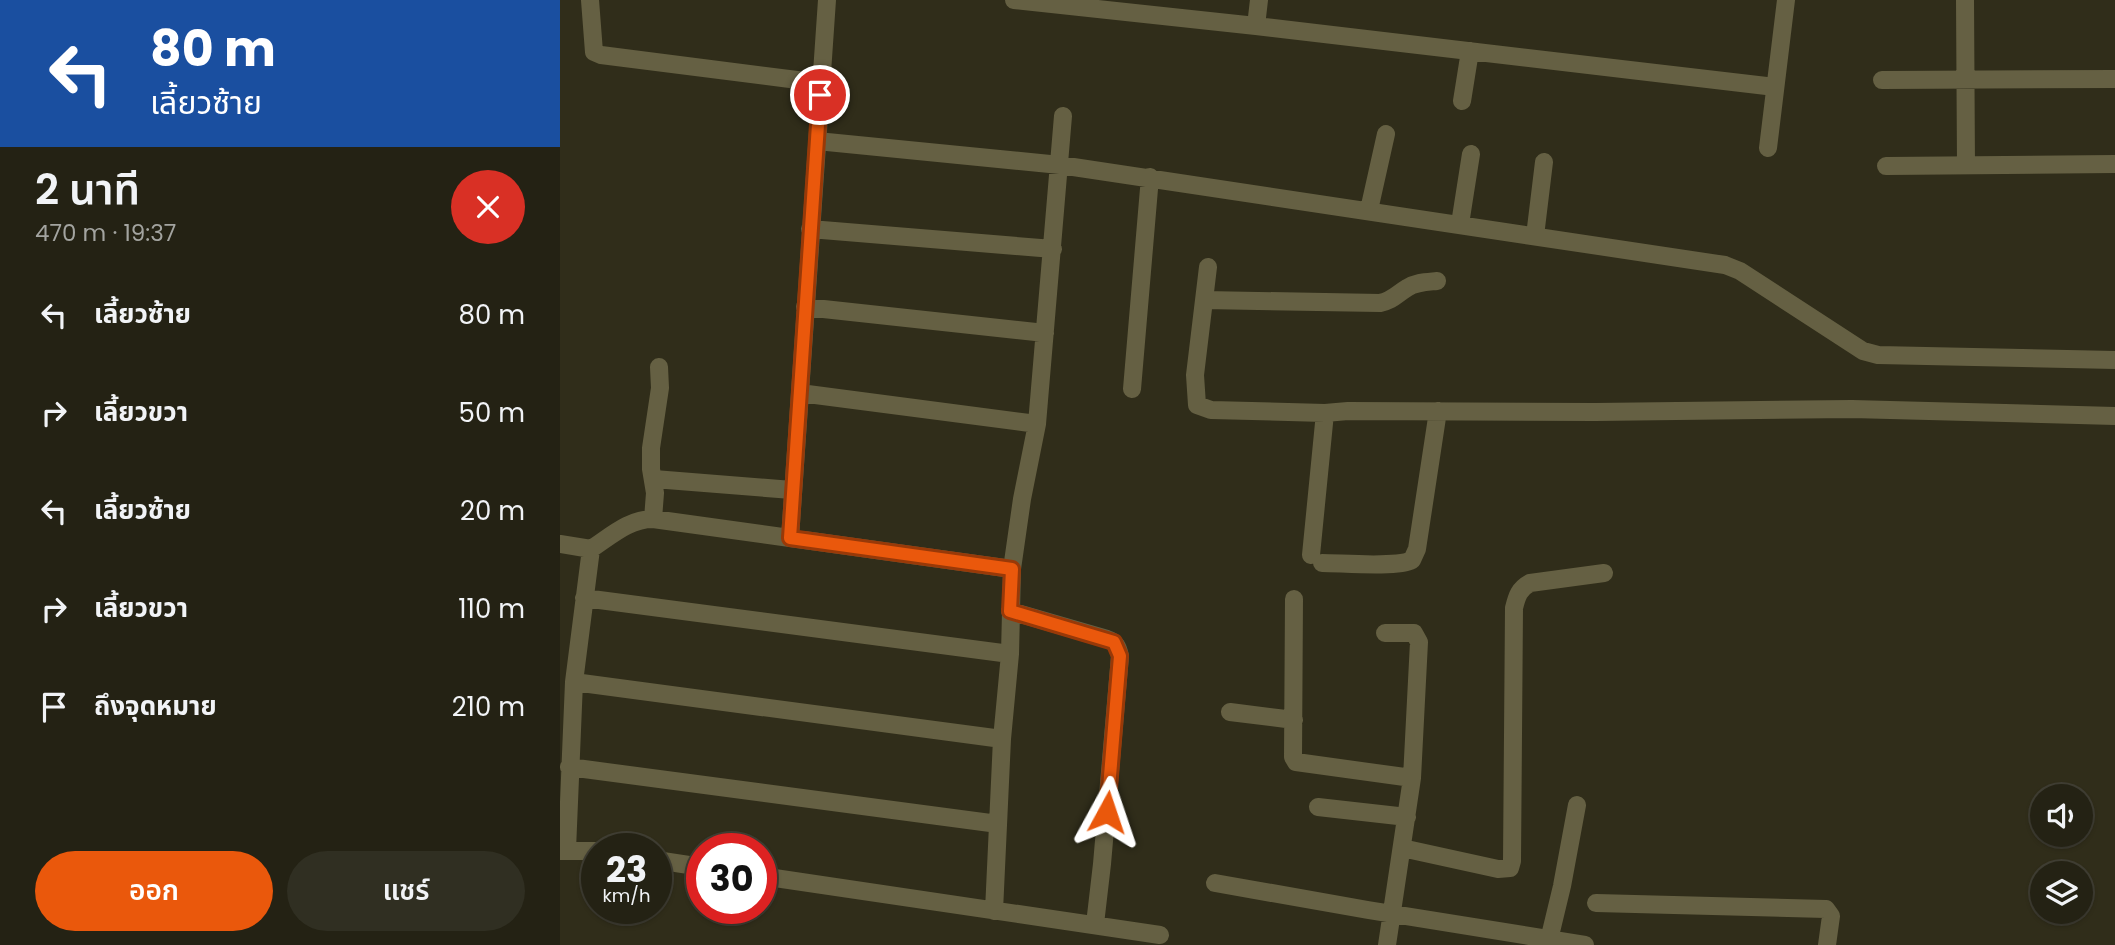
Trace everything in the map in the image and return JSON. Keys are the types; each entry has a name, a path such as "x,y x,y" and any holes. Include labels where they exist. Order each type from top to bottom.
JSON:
{"street":[{"path":"590,0 592,44 594,52 601,55 821,83"},
{"path":"790,538 827,0"},
{"path":"1014,0 1775,87"},
{"path":"1256,26 1259,0"},
{"path":"1768,148 1786,0"},
{"path":"1965,0 1966,165"},
{"path":"1462,101 1470,51"},
{"path":"1882,80 2115,79"},
{"path":"994,911 1002,739 1010,654 1012,569 1022,499 1037,425 1063,116"},
{"path":"1368,210 1386,134"},
{"path":"817,141 1060,165 1150,177 1725,265 1740,271 1863,351 1878,355 2115,360"},
{"path":"1460,224 1471,154"},
{"path":"1535,236 1544,162"},
{"path":"1886,166 2115,164"},
{"path":"1132,388 1150,177"},
{"path":"810,229 1052,249"},
{"path":"1208,267 1195,375 1197,405 1211,410 1325,413 1852,409 2115,416"},
{"path":"1204,300 1380,303 1389,301 1418,283 1437,281"},
{"path":"805,307 1045,333"},
{"path":"653,519 655,493 652,448 660,388 659,367"},
{"path":"800,393 1037,425"},
{"path":"1325,413 1317,559 1407,563 1412,560 1417,549 1438,411"},
{"path":"654,479 792,490"},
{"path":"560,544 591,549 629,524 641,519 653,519 1012,569"},
{"path":"581,851 563,850 573,682 591,549"},
{"path":"1402,848 1498,869 1510,868 1513,861 1514,608 1517,594 1530,583 1604,573"},
{"path":"584,598 1010,654"},
{"path":"1294,599 1293,757 1296,762 1412,778"},
{"path":"1010,611 1107,639 1114,642 1118,648 1120,656 1095,924"},
{"path":"1385,633 1415,633 1419,642 1412,778 1387,945"},
{"path":"573,682 1002,739"},
{"path":"1230,712 1294,720"},
{"path":"569,767 998,824"},
{"path":"1549,940 1577,805"},
{"path":"1318,807 1407,817"},
{"path":"777,878 1160,935"},
{"path":"1214,883 1585,945"},
{"path":"1595,903 1826,909 1831,916 1827,945"}],"route":[{"path":"820,95 790,538 1012,569 1010,611 1114,642 1120,656 1107,812"}]}
